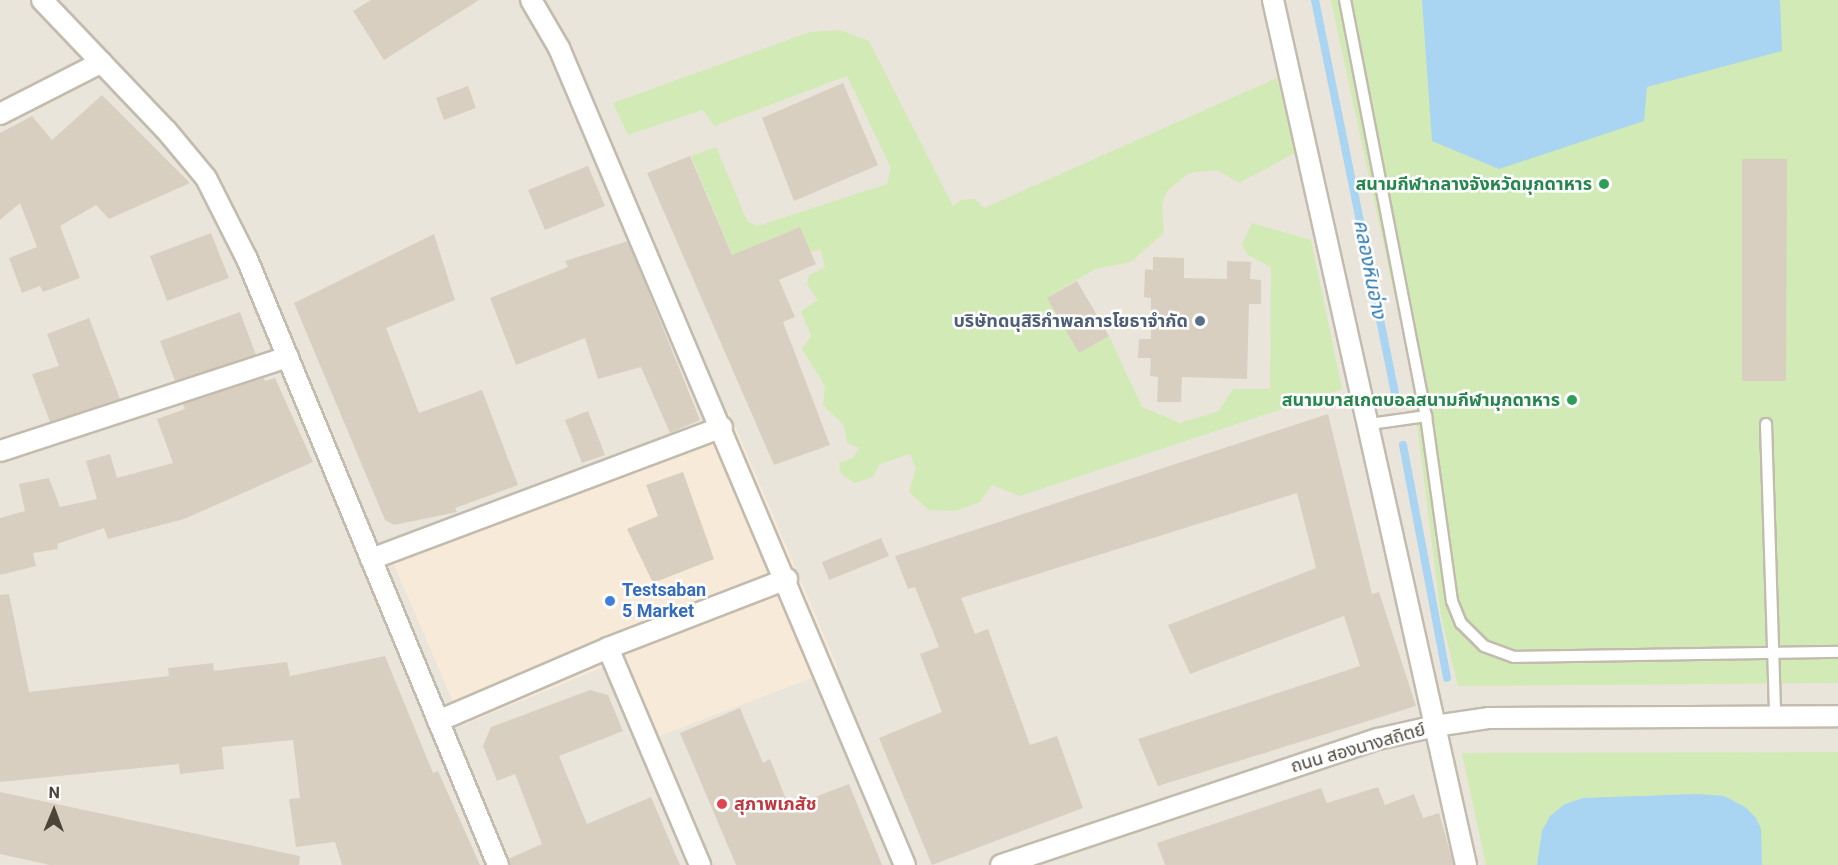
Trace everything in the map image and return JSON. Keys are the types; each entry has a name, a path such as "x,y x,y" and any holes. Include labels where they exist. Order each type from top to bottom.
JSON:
{"street":[{"path":"42,0 102,62 206,178 248,259 498,865"},
{"path":"531,0 559,48 787,579 905,865"},
{"path":"1273,0 1370,424 1466,865"},
{"path":"0,114 102,62"},
{"path":"0,451 288,357"},
{"path":"371,559 722,427"},
{"path":"438,721 608,648 787,579"},
{"path":"608,648 700,865"},
{"name":"ถนน สองนางสถิตย์","path":"1001,865 1378,739 1435,726 1489,718 1838,716"}],"lane":[{"path":"1345,0 1426,416 1452,601 1461,623 1484,646 1514,657 1838,652"},
{"path":"1370,424 1426,416"},
{"path":"1766,424 1775,716"}],"shaded area":[{"path":"0,0 1838,0 1838,865 0,865"},
{"name":"Testsaban 5 Market","path":"729,412 838,668 660,736 623,659 463,725 385,544"}],"green space":[{"name":"สนามกีฬากลางจังหวัดมุกดาหาร","path":"1331,0 1838,0 1838,683 1458,686 1441,616 1410,368"},
{"path":"840,30 869,41 953,206 961,200 975,199 984,208 1277,78 1295,153 1239,183 1217,170 1189,173 1167,191 1162,204 1164,233 1131,262 1095,269 1047,298 1079,353 1109,336 1142,407 1180,423 1219,411 1233,389 1270,389 1271,267 1248,255 1242,245 1252,223 1311,240 1342,389 1020,496 992,485 979,503 954,511 929,510 909,492 916,469 910,454 880,464 873,477 855,483 841,474 839,463 853,458 859,448 847,443 844,425 823,405 825,386 802,349 811,336 801,311 818,300 807,284 809,275 825,268 821,249 811,252 800,227 758,244 743,280 691,156 716,147 747,221 757,226 887,184 891,168 847,76 714,126 703,110 628,135 613,103 810,32"},
{"path":"1838,752 1838,865 1486,865 1462,753"}],"water":[{"path":"1422,0 1780,0 1782,51 1647,87 1644,121 1499,169 1432,141"},
{"path":"1698,794 1724,796 1745,807 1756,818 1761,829 1762,865 1537,865 1542,831 1550,816 1565,804 1583,798"}],"building":[{"path":"371,0 479,0 384,60 353,11"},
{"path":"843,83 878,165 794,201 762,118"},
{"path":"468,86 476,108 444,120 436,98"},
{"path":"102,95 190,183 109,219 96,205 60,226 80,278 43,292 40,286 22,293 9,258 37,247 20,203 0,220 0,133 32,116 52,140"},
{"path":"690,156 732,255 800,227 816,264 779,280 795,317 783,322 830,445 774,465 647,173"},
{"path":"1742,159 1787,159 1786,381 1742,381"},
{"path":"588,166 605,206 545,230 528,190"},
{"path":"211,233 229,278 167,301 150,256"},
{"path":"434,234 455,300 386,328 419,413 482,390 518,485 455,508 457,512 394,525 385,520 294,303"},
{"path":"628,241 700,420 670,433 641,367 598,379 585,338 516,365 490,298 568,267 565,261"},
{"name":"บริษัทดนุสิริกำพลการโยธาจำกัด","path":"1153,257 1184,258 1184,278 1227,279 1227,261 1251,262 1250,279 1261,280 1261,304 1249,304 1247,379 1182,377 1181,402 1157,402 1158,377 1150,376 1151,358 1138,358 1139,339 1151,339 1151,298 1144,297 1145,269 1153,270"},
{"path":"1077,281 1109,336 1079,353 1047,298"},
{"path":"240,312 256,355 175,381 160,341"},
{"path":"89,318 120,399 50,422 32,374 59,366 47,334"},
{"path":"264,378 265,381 275,378 313,462 184,519 108,539 104,528 57,544 58,549 33,553 36,566 0,575 0,518 25,511 19,484 49,478 60,507 97,499 86,461 110,454 117,478 173,463 157,419 185,409 183,404"},
{"path":"588,411 605,455 582,463 565,420"},
{"path":"1328,414 1372,594 1379,592 1416,706 1158,786 1138,739 1360,666 1344,616 1190,674 1168,625 1316,568 1297,493 961,598 975,634 988,629 1030,745 1057,736 1083,808 932,865 879,738 942,712 920,654 939,647 915,587 908,589 895,556"},
{"path":"683,472 714,559 653,583 627,529 658,516 646,485"},
{"path":"881,538 889,556 829,580 822,562"},
{"path":"9,594 29,692 169,676 168,668 213,663 214,671 287,662 290,676 385,656 433,773 438,771 480,865 342,865 335,842 296,847 289,799 300,798 293,740 222,747 224,769 180,774 179,764 0,782 0,595"},
{"path":"590,690 608,695 623,731 559,756 587,824 651,797 680,865 510,865 508,859 542,844 515,774 497,781 483,746 491,727"},
{"path":"740,708 763,763 770,759 789,807 849,784 882,865 736,865 680,733"},
{"path":"1378,787 1385,805 1414,794 1423,818 1439,813 1454,865 1165,865 1157,843 1321,788 1327,803"},
{"path":"0,792 300,856 299,865 50,865 0,854"}],"waterway":[{"name":"คลองหินอ่าง","path":"1315,0 1396,397"},
{"name":"คลองหินอ่าง","path":"1403,445 1447,678"}],"place":[{"name":"สนามกีฬากลางจังหวัดมุกดาหาร","path":"1604,184"},
{"name":"บริษัทดนุสิริกำพลการโยธาจำกัด","path":"1200,321"},
{"name":"สนามบาสเกตบอลสนามกีฬามุกดาหาร","path":"1572,400"},
{"name":"Testsaban 5 Market","path":"610,601"},
{"name":"สุภาพเภสัช","path":"722,804"}]}
